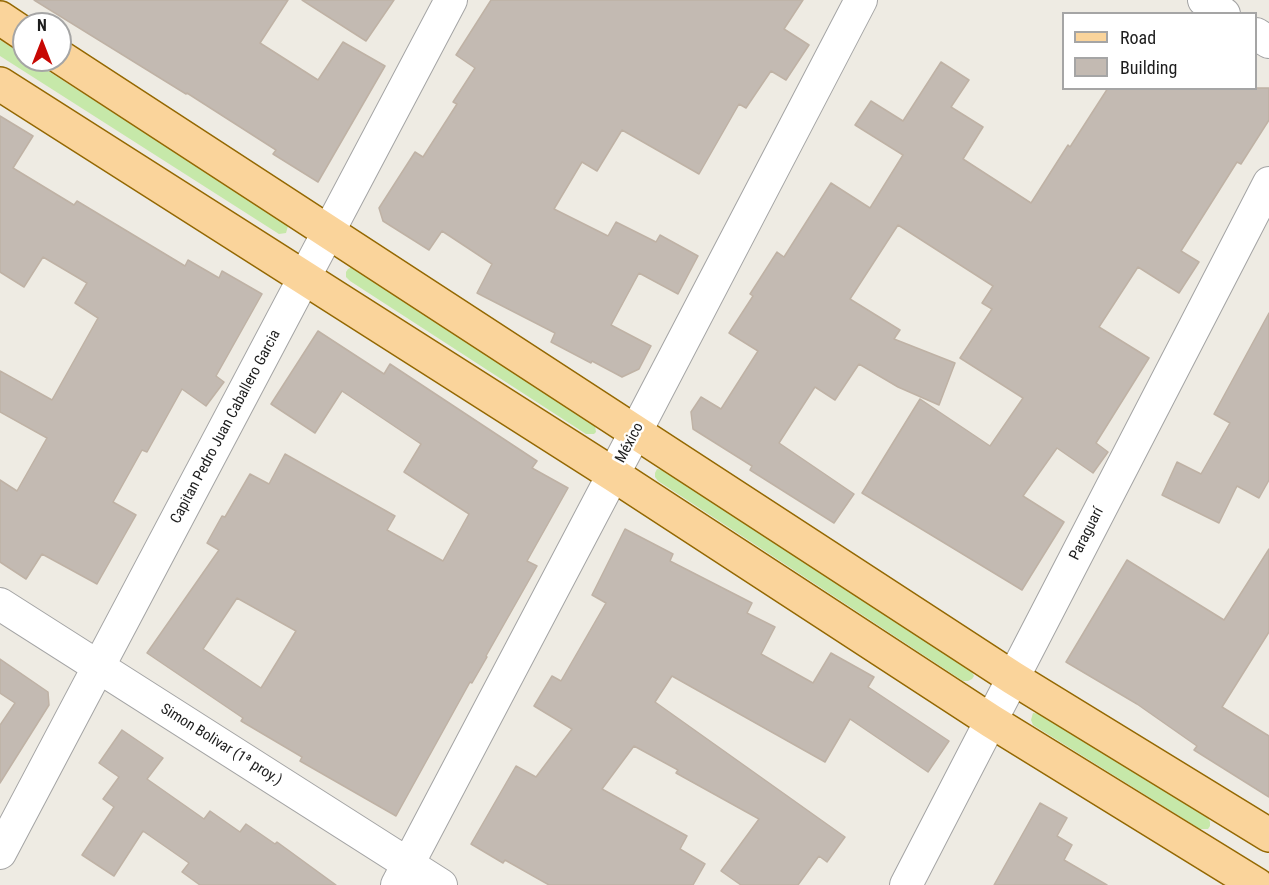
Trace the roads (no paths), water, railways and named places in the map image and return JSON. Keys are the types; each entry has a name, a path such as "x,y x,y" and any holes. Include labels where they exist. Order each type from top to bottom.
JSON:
{"main road":[{"path":"72,65 1013,678 1269,836"},
{"path":"0,84 614,475 991,721 1257,885"}],"street":[{"name":"Capitan Pedro Juan Caballero Garcia","path":"0,853 451,0"},
{"name":"México","path":"403,875 861,0"},
{"path":"1203,0 1221,12"},
{"name":"Paraguarí","path":"906,885 1269,183"},
{"name":"Simon Bolivar (1ª proy.)","path":"0,604 98,667 403,875 441,885"}]}
